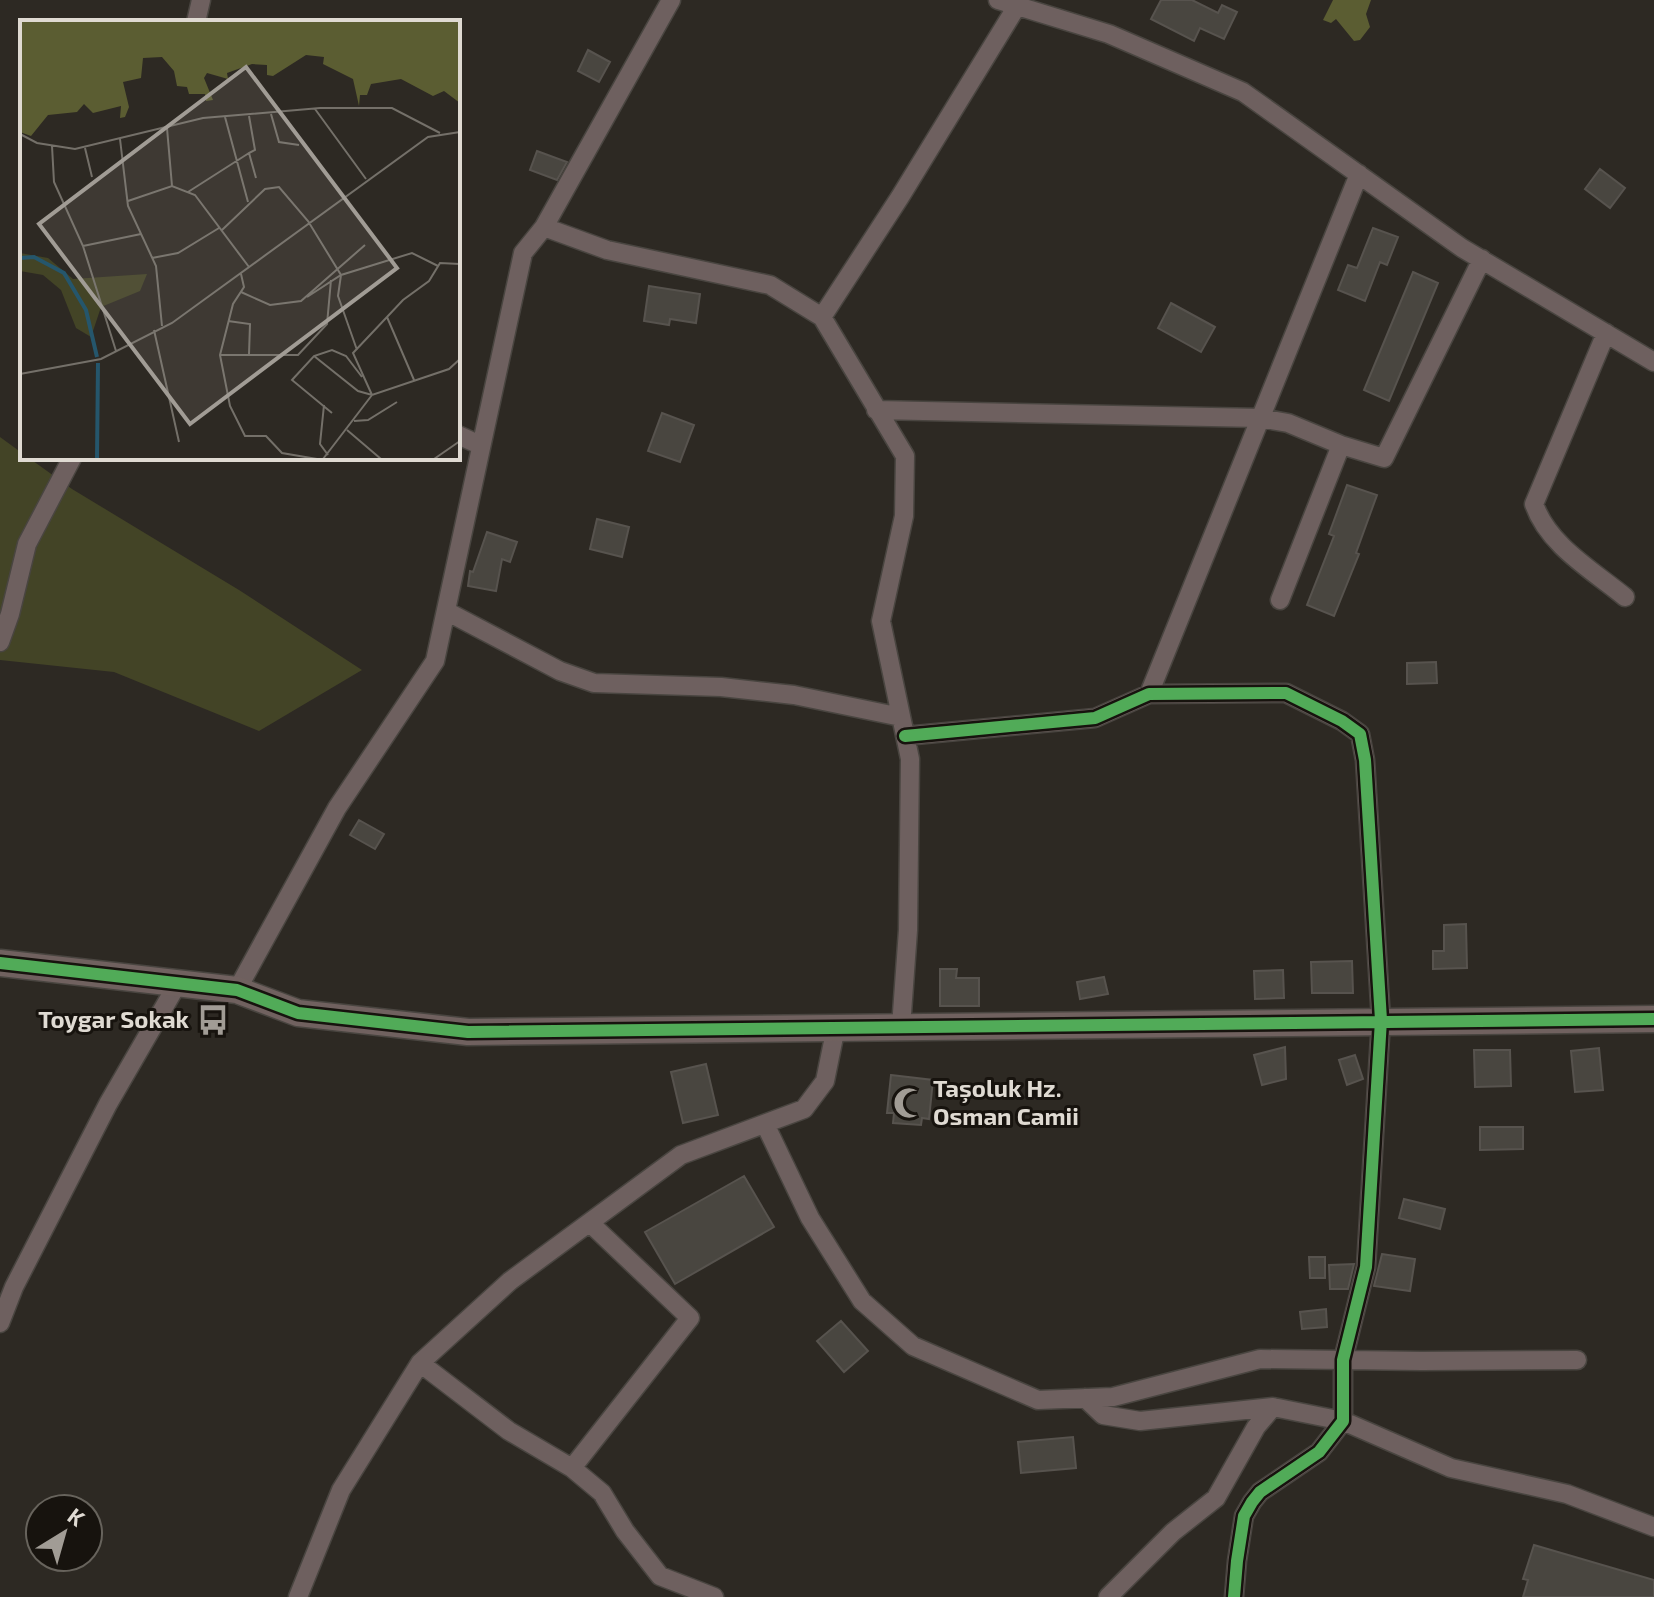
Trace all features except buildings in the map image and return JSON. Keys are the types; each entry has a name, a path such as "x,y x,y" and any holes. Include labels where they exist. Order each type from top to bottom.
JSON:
{"street":[{"path":"196,20 201,0"},
{"path":"237,990 337,808 435,661 523,253 544,227 671,0"},
{"path":"998,0 1109,34 1243,92 1482,259 1654,362"},
{"path":"822,317 1017,6"},
{"path":"1149,694 1359,174"},
{"path":"544,227 607,250 770,285 822,317 905,456 904,516 881,621 910,759 909,868 901,1027"},
{"path":"876,410 1260,418 1288,423 1341,445 1384,458 1482,259"},
{"path":"1606,333 1534,504 1550,535 1625,597"},
{"path":"460,436 480,445"},
{"path":"1280,600 1341,445"},
{"path":"0,642 27,544 71,460"},
{"path":"446,611 560,671 594,683 721,687 794,695 901,717"},
{"path":"905,736 1095,718 1149,694 1286,693 1342,721 1360,734 1365,760 1381,1020 1366,1267 1343,1360 1343,1421 1319,1452 1260,1492 1252,1502 1244,1516 1234,1597"},
{"path":"0,963 237,990 298,1013 468,1032 1654,1019"},
{"path":"0,1323 14,1287 101,1118 178,983"},
{"path":"298,1597 341,1490 420,1363 510,1281 681,1155 804,1109 825,1081 836,1027"},
{"path":"765,1124 810,1218 862,1301 913,1346 1038,1400 1113,1397 1260,1359 1577,1360"},
{"path":"572,1468 690,1318 590,1223"},
{"path":"420,1363 509,1431 572,1468 602,1493 638,1550 660,1576 714,1597"},
{"path":"1085,1398 1103,1415 1140,1421 1273,1407 1343,1421 1451,1468 1567,1494 1654,1527"},
{"path":"1108,1597 1173,1532 1216,1498 1256,1427 1273,1407"}],"green space":[{"path":"1333,0 1371,0 1366,14 1370,27 1360,40 1354,41 1336,19 1331,23 1323,20"},
{"path":"0,437 20,452 20,460 32,460 72,489 239,590 362,670 259,731 114,672 0,660"}],"cycle path":[{"path":"905,736 1095,718 1149,694 1286,693 1342,721 1360,734 1365,760 1381,1020 1366,1267 1343,1360 1343,1421 1319,1452 1260,1492 1252,1502 1244,1516 1234,1597"},
{"path":"0,963 237,990 298,1013 468,1032 1654,1019"}],"place":[{"name":"Toygar Sokak","path":"213,1020"},
{"name":"Taşoluk Hz. Osman Camii","path":"909,1103"}]}
